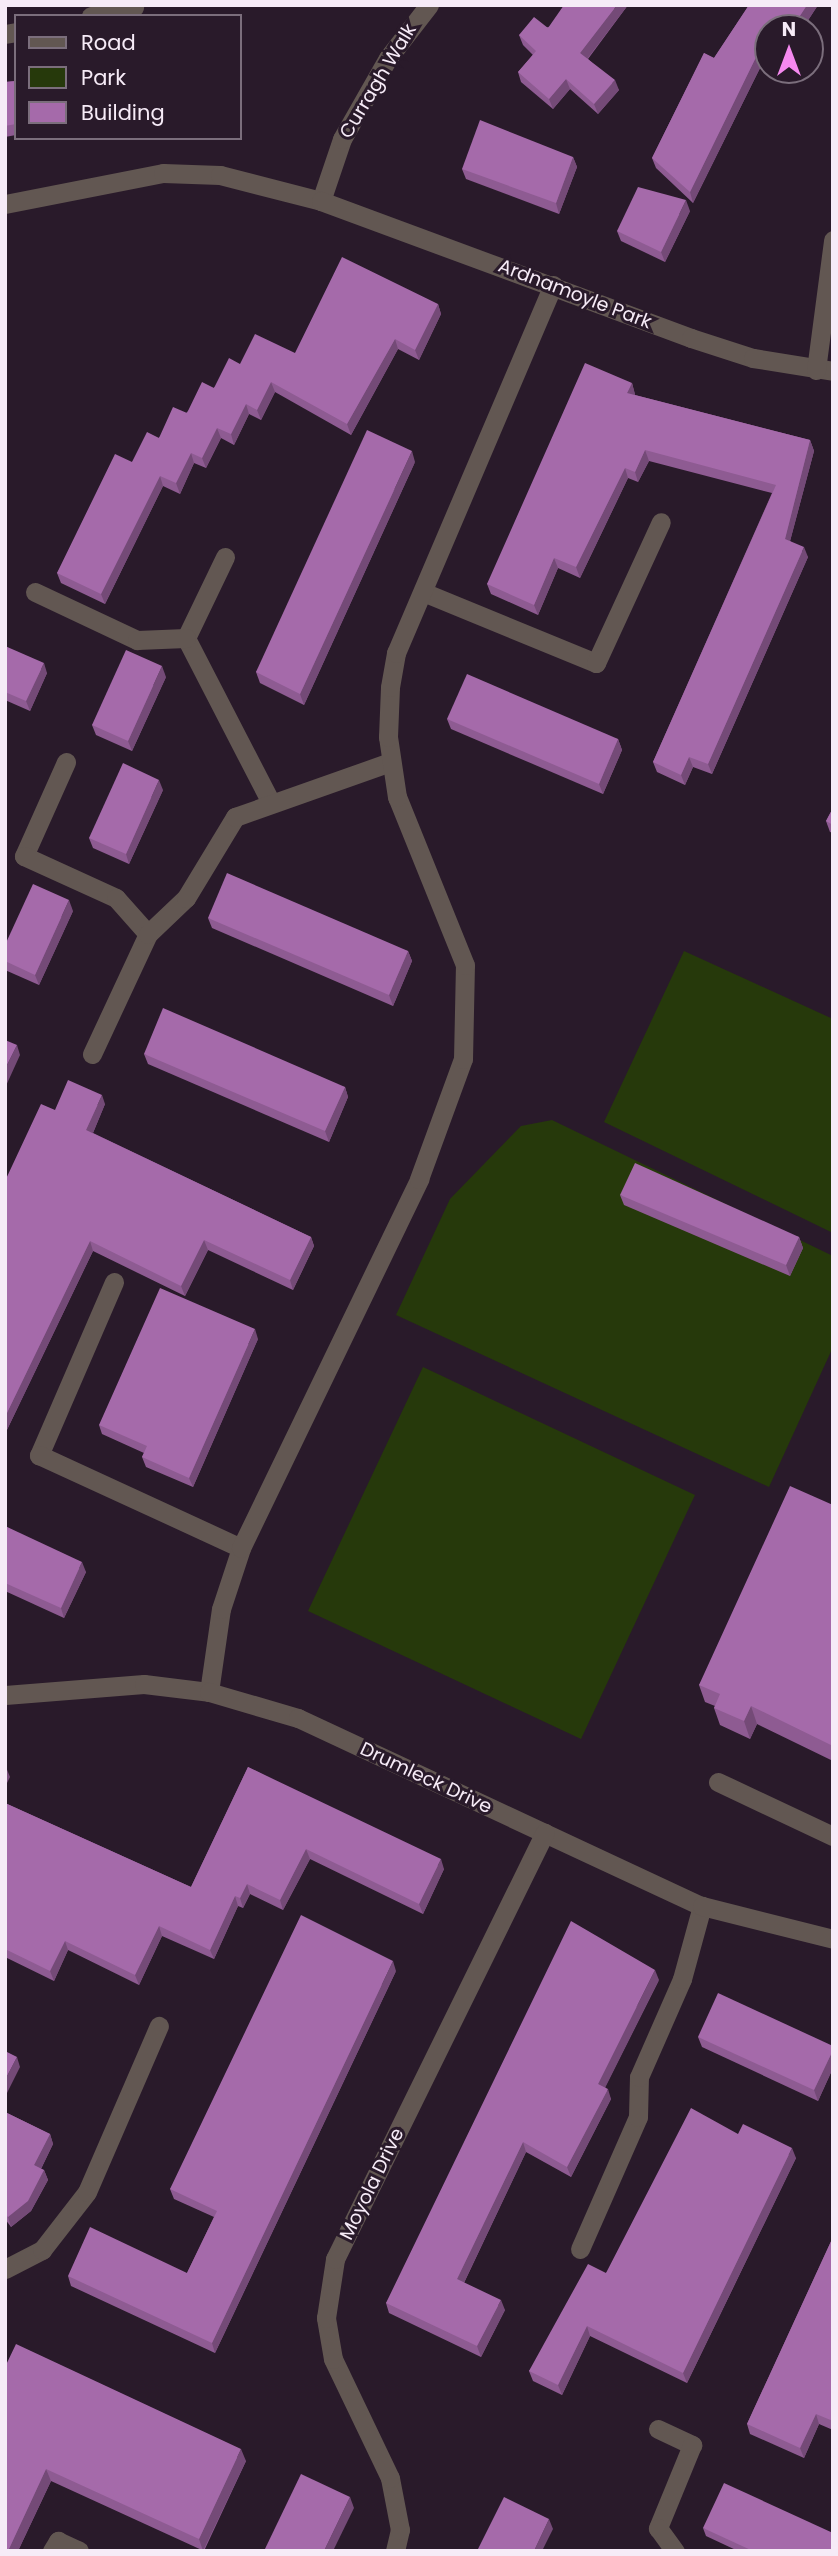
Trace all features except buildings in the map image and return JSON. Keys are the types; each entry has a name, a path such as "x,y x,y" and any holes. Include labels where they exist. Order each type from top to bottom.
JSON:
{"street":[{"name":"Curragh Walk","path":"321,201 342,139 388,58 429,5"},
{"path":"101,14 134,7"},
{"name":"Ardnamoyle Park","path":"5,204 163,173 220,175 321,201 691,338 824,370"},
{"path":"824,370 833,240"},
{"path":"209,1692 221,1609 241,1548 419,1180 463,1059 465,965 397,797 390,762 387,716 396,653 553,285"},
{"path":"424,592 596,663 661,522"},
{"path":"186,638 225,557"},
{"path":"35,592 137,640 186,638"},
{"path":"186,638 270,801"},
{"path":"66,762 24,856 116,898 148,934"},
{"path":"92,1054 148,934 187,898 235,817 270,801 390,762"},
{"path":"114,1282 39,1455 241,1548"},
{"name":"Drumleck Drive","path":"5,1695 144,1684 209,1692 298,1718 702,1906 833,1939"},
{"path":"718,1782 833,1836"},
{"name":"Moyola Drive","path":"395,2551 400,2530 390,2478 333,2359 326,2318 335,2259 545,1833"},
{"path":"580,2249 638,2117 639,2077 682,1979 702,1906"},
{"path":"5,2269 43,2250 87,2192 159,2026"},
{"path":"658,2429 692,2445 658,2528 675,2551"},
{"path":"52,2551 58,2541 79,2551"}],"green space":[{"path":"684,951 833,1019 833,1233 604,1122"},
{"path":"552,1120 833,1256 833,1347 769,1487 396,1315 450,1199 521,1126"},
{"path":"423,1367 695,1495 581,1739 308,1611"}]}
